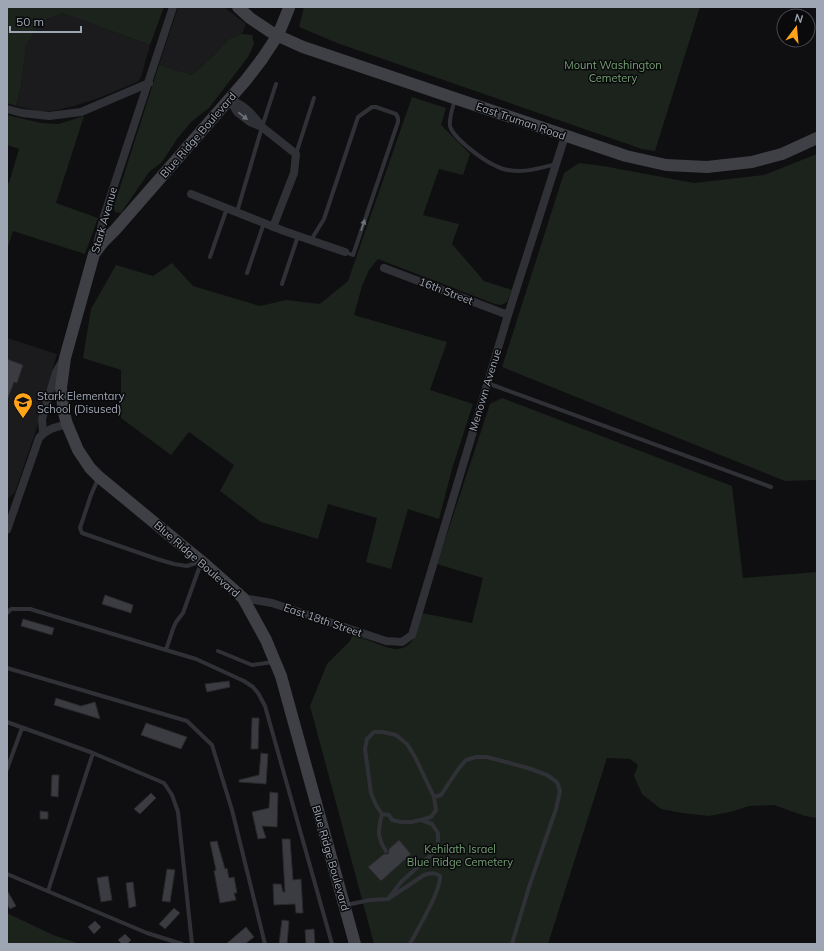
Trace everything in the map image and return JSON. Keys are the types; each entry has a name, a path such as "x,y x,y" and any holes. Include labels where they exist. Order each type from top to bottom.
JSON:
{"main road":[{"name":"East Truman Road","path":"238,7 250,18 274,34 303,47 626,156 666,165 707,167 752,162 782,154 817,138"},
{"name":"Blue Ridge Boulevard","path":"94,254 262,59 278,35 289,7"},
{"name":"Stark Avenue","path":"65,358 94,254"},
{"name":"Blue Ridge Boulevard","path":"65,358 61,388 63,410 78,450 90,468 202,561 243,598 266,640 281,676 355,944"}],"street":[{"name":"Stark Avenue","path":"94,254 104,216 173,7"},
{"path":"7,109 22,113 48,116 81,112 149,83"},
{"path":"229,99 237,112 250,122 262,127 296,154 294,173 273,227"},
{"name":"Menown Avenue","path":"402,642 412,635 487,383 565,136"},
{"path":"191,194 273,227 345,252"},
{"name":"16th Street","path":"384,268 508,315"},
{"name":"Stark Avenue","path":"7,530 11,507 39,438 43,433 42,419 56,372 65,358"},
{"path":"43,433 49,429 67,424"},
{"name":"East 18th Street","path":"243,598 272,603 386,641 402,642"}],"lane":[{"path":"236,212 276,84"},
{"path":"296,154 314,98"},
{"path":"455,98 450,121 450,127 453,133 470,149 495,166 503,169 528,171 556,163"},
{"path":"311,240 324,219 358,117 372,107 396,114 398,122 353,255 345,252"},
{"path":"210,257 227,208"},
{"path":"247,272 264,223"},
{"path":"282,284 298,236"},
{"path":"487,383 771,487"},
{"path":"99,477 91,495 80,528 82,533 174,564 187,566 202,561"},
{"path":"166,650 176,622 183,613 202,561"},
{"path":"7,613 11,609 30,609 196,659 244,681 253,687 265,706 332,944"},
{"path":"218,651 252,665 275,662"},
{"path":"7,668 187,721 212,745 232,810 265,944"},
{"path":"7,722 93,752 164,783 172,795 178,812 192,944"},
{"path":"7,769 22,728"},
{"path":"374,732 383,732 396,735 407,744 416,757 434,798 436,810 431,817 410,822 392,820 390,815 382,814 376,806 371,793 365,749 367,739 374,732"},
{"path":"48,891 93,752"},
{"path":"434,798 441,795 466,760 476,757 487,757 528,768 547,775 557,782 560,791 556,810 529,886 512,944"},
{"path":"382,814 378,831 382,846 386,851"},
{"path":"388,899 401,882 432,855 438,846 438,833 432,824 421,820"},
{"path":"344,905 370,900 388,899 424,875 431,873 440,876 438,889 410,944"},
{"path":"7,874 147,933 182,944"}],"shaded area":[{"path":"178,7 224,7 246,24 242,34 229,39 192,75 159,65"},
{"path":"62,13 150,45 141,77 137,82 99,98 53,111 37,111 16,106 21,86 26,45 42,21"},
{"name":"Stark Elementary School (Disused)","path":"7,338 57,354 37,427 15,492 7,498"}],"green space":[{"path":"7,7 164,7 150,45 62,13 42,21 26,45 21,86 16,106 7,103"},
{"name":"Mount Washington Cemetery","path":"304,7 700,7 655,151 642,149 337,43 299,27"},
{"path":"242,34 252,35 254,44 248,57 209,108 191,122 177,139 162,162 149,172 121,213 115,212 114,206 159,65 192,75 229,39"},
{"path":"412,97 446,108 441,125 470,154 463,175 439,169 423,215 459,224 452,244 484,281 512,290 507,302 501,305 495,304 378,259 369,270 362,286 354,315 447,342 430,390 473,404 452,469 439,519 408,509 391,569 366,562 377,518 328,504 318,539 261,522 220,491 234,465 189,432 171,455 121,418 121,370 83,358 91,309 116,265 153,276 172,263 193,286 260,306 286,300 320,304 348,281"},
{"path":"7,115 41,123 59,124 84,116 56,203 98,218 85,254 13,231 7,250 7,183 9,183 19,149 7,145"},
{"path":"817,154 817,480 785,481 502,367 564,173 579,163 694,183 764,175"},
{"name":"Kehilath Israel Blue Ridge Cemetery","path":"502,398 732,486 743,578 817,572 817,818 805,816 774,805 749,806 730,812 709,816 661,809 642,794 634,776 638,765 630,759 607,758 548,944 374,944 310,706 327,664 350,641 353,634 392,649 399,649 407,646 415,636 422,613 472,623 483,578 437,564 490,404"},
{"path":"7,913 53,935 80,944 7,944"}],"building":[{"path":"7,359 23,365 17,383 14,382 8,398 7,397"},
{"path":"105,595 133,605 131,613 102,604"},
{"path":"23,619 54,628 52,635 21,626"},
{"path":"229,681 230,687 207,692 205,684"},
{"path":"56,698 81,706 95,702 100,719 54,705"},
{"path":"252,718 259,718 258,749 251,749"},
{"path":"146,723 187,737 181,749 141,735"},
{"path":"261,753 268,754 266,784 239,782 239,780 259,775"},
{"path":"52,775 59,775 58,797 51,796"},
{"path":"270,792 278,793 277,827 262,826 266,838 258,839 252,812 269,808"},
{"path":"151,793 156,798 140,814 134,809"},
{"path":"40,811 48,812 48,819 40,819"},
{"path":"282,839 290,839 293,880 301,879 303,913 296,913 295,904 274,905 273,884 281,884 283,892 285,892"},
{"path":"399,840 411,854 381,881 368,867 384,854 388,854 389,849"},
{"path":"217,841 229,878 234,877 237,893 234,893 236,900 220,903 214,871 216,870 210,842"},
{"path":"167,869 175,870 170,902 162,901"},
{"path":"108,876 112,900 101,902 97,878"},
{"path":"133,882 136,906 129,908 126,883"},
{"path":"7,890 16,906 10,909 7,904"},
{"path":"174,908 180,913 165,929 159,924"},
{"path":"282,920 289,921 287,944 279,944"},
{"path":"95,921 101,927 94,934 88,927"},
{"path":"246,927 254,937 245,944 226,944"},
{"path":"314,929 315,944 306,944 305,930"},
{"path":"125,934 131,940 127,944 122,944 118,940"}],"place":[{"name":"Stark Elementary School (Disused)","path":"23,419"}]}
